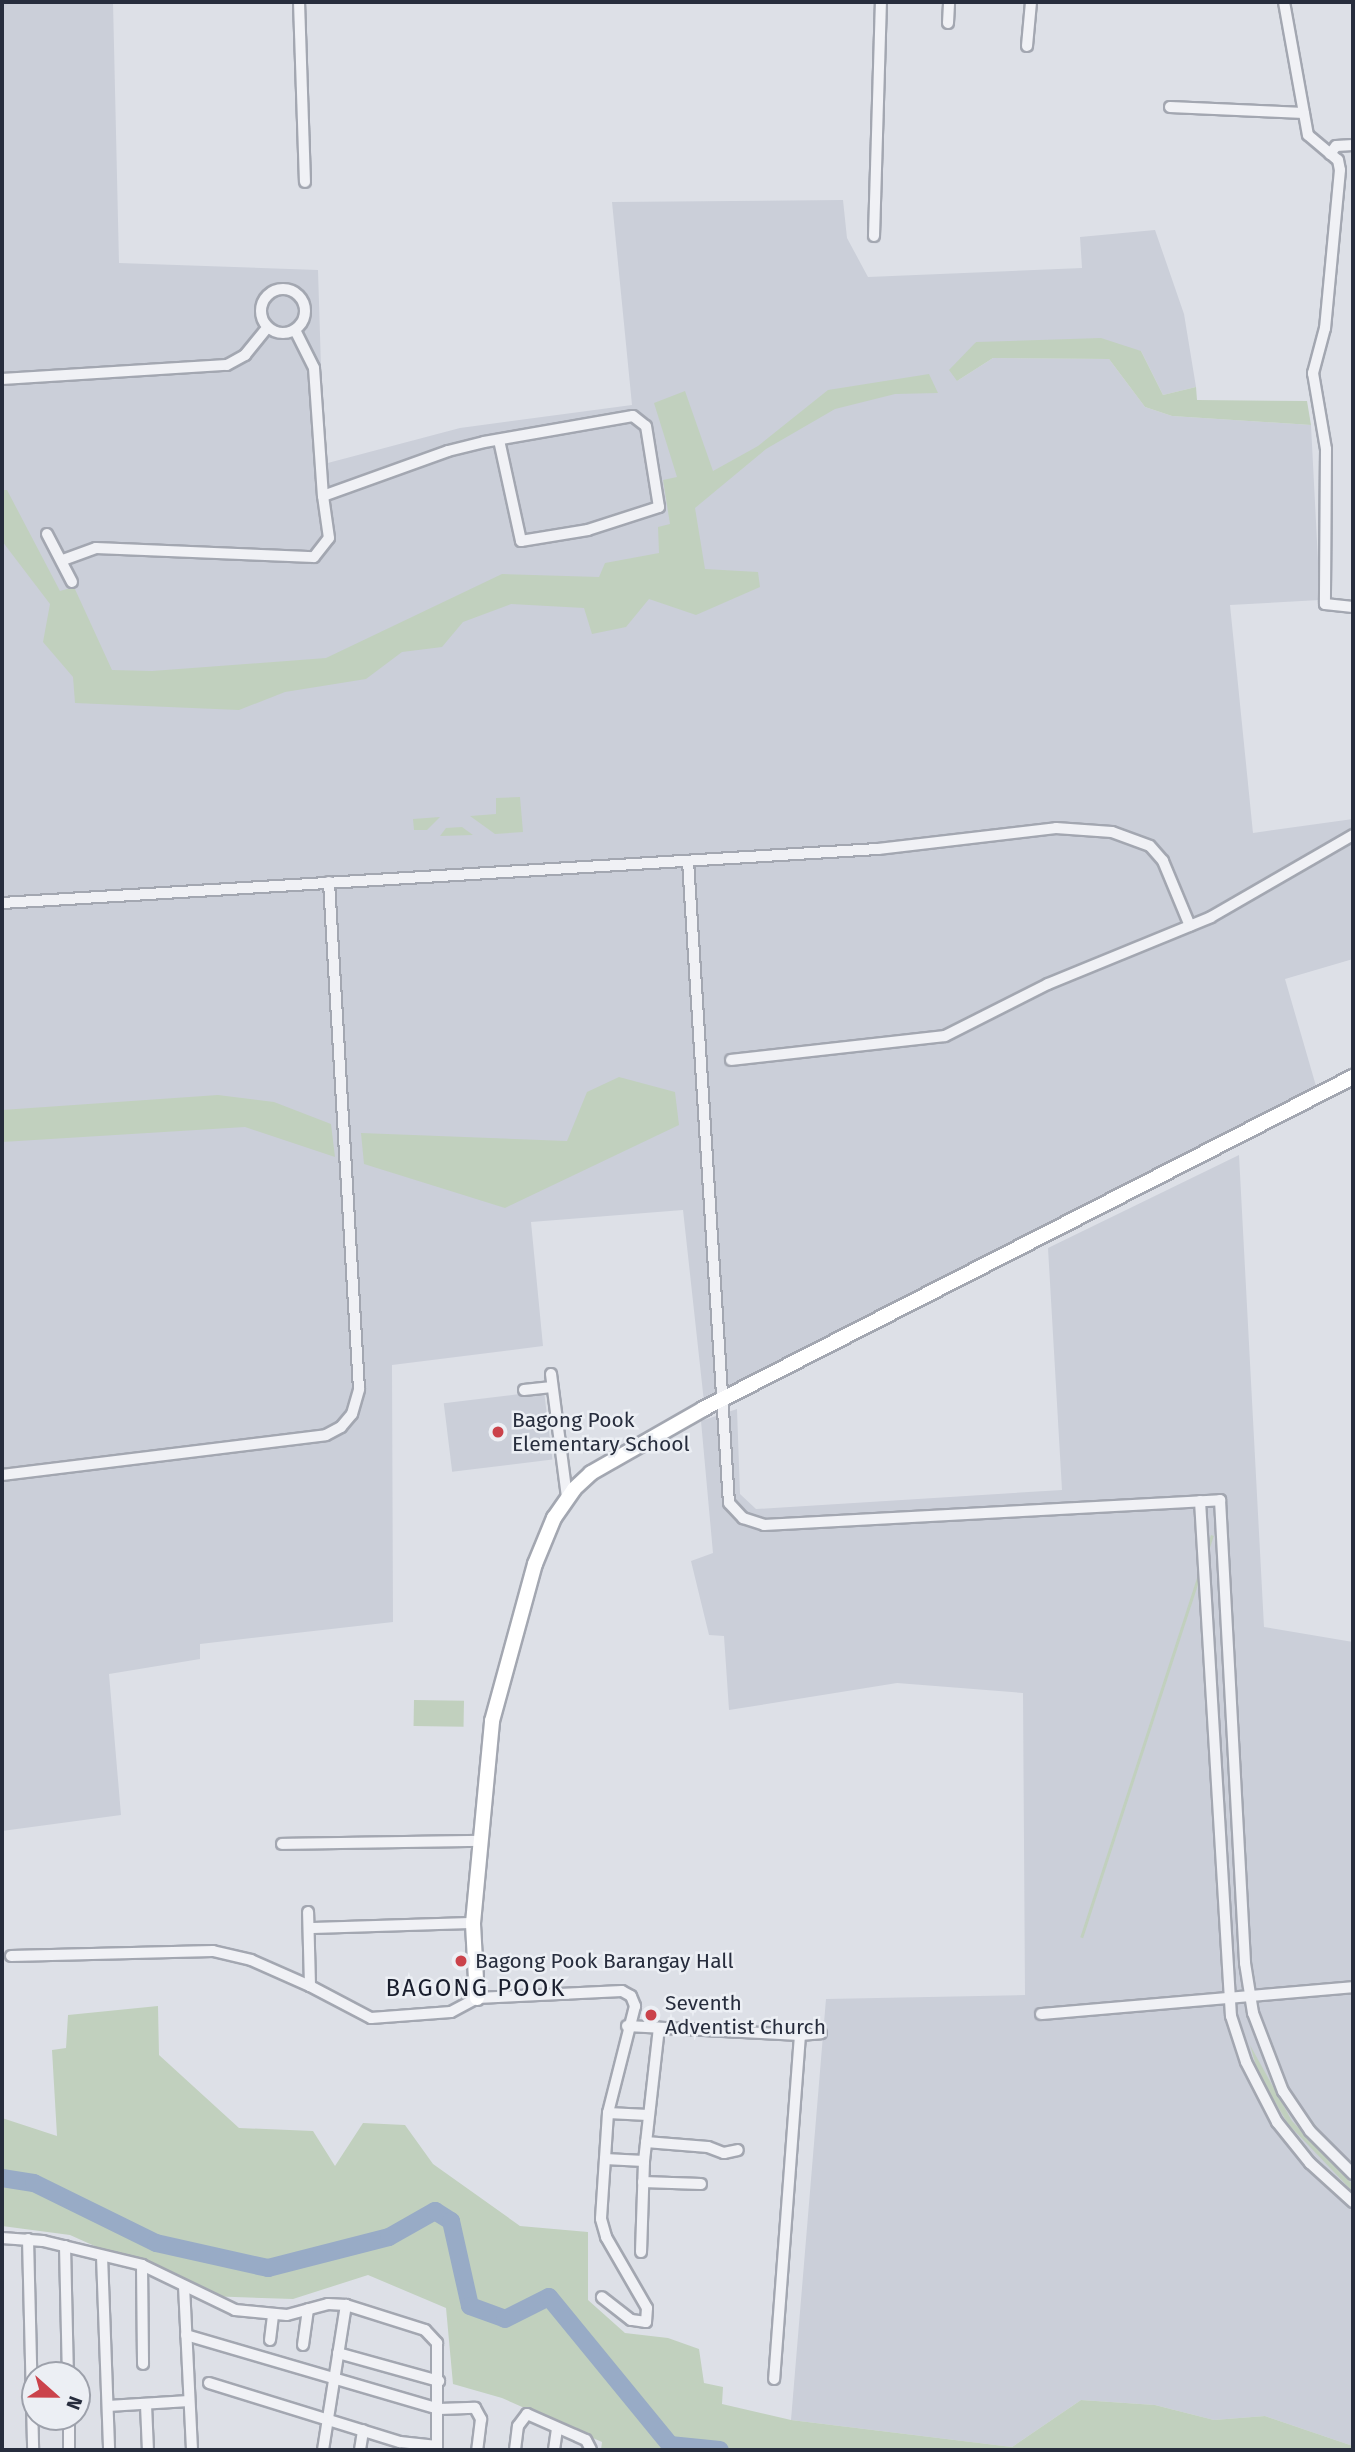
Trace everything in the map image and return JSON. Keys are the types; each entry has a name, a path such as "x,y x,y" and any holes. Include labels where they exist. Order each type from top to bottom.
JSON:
{"street":[{"path":"299,2 305,182"},
{"path":"874,236 881,2"},
{"path":"948,23 949,2"},
{"path":"1027,46 1031,2"},
{"path":"1284,2 1311,140 1330,154 1340,170 1336,245 1325,328 1313,373 1326,449 1325,604 1353,607"},
{"path":"1170,107 1304,113"},
{"path":"1330,154 1339,145 1353,145"},
{"path":"283,289 295,293 305,308 303,320 295,330 283,334 268,327 261,314 263,302 283,289"},
{"path":"2,379 227,365 244,355 268,327"},
{"path":"63,559 96,548 314,557 329,538 323,496 314,368 295,330"},
{"path":"323,496 448,451 499,440 639,417 646,426 659,507 588,530 521,541 499,440"},
{"path":"47,534 63,559 72,582"},
{"path":"2,903 878,849 1056,828 1112,832 1136,838 1163,861 1190,926"},
{"path":"731,1060 945,1036 1048,984 1190,926 1353,835"},
{"path":"688,861 728,1498 739,1515 755,1524 1220,1500 1250,1996 1261,2042 1283,2091 1310,2131 1353,2174"},
{"path":"2,1475 326,1435 341,1427 352,1413 359,1389 329,882"},
{"path":"477,1998 473,1923 488,1746 502,1678 535,1564 567,1497 591,1473 721,1400 1353,1077"},
{"path":"551,1374 567,1497"},
{"path":"524,1390 552,1387"},
{"path":"1200,1501 1227,1998 1240,2049 1267,2106 1299,2151 1353,2202"},
{"path":"282,1844 479,1841"},
{"path":"308,1912 310,1986"},
{"path":"310,1928 473,1923"},
{"path":"11,1956 213,1951 251,1960 310,1986 371,2018 451,2012 477,1998 622,1991 635,2006 627,2026 608,2113 601,2219 606,2237 638,2288 647,2308 646,2322 631,2320 602,2297"},
{"path":"1041,2014 1353,1987"},
{"path":"627,2026 800,2035 821,2033"},
{"path":"640,2252 643,2161 659,2028"},
{"path":"774,2379 800,2035"},
{"path":"608,2113 648,2115"},
{"path":"646,2142 708,2147 724,2153 738,2150"},
{"path":"604,2159 643,2161"},
{"path":"643,2182 701,2184"},
{"path":"2,2238 28,2239 65,2246 142,2265 235,2310 273,2314 346,2305 433,2335 439,2381 437,2448 400,2446 328,2418 209,2383"},
{"path":"28,2239 33,2450"},
{"path":"65,2246 68,2361"},
{"path":"102,2256 109,2450"},
{"path":"142,2265 143,2364"},
{"path":"184,2286 192,2450"},
{"path":"323,2450 337,2379 338,2353 346,2305"},
{"path":"303,2345 308,2309"},
{"path":"270,2340 273,2314"},
{"path":"186,2335 439,2409 475,2408 481,2419 477,2450"},
{"path":"338,2353 439,2381"},
{"path":"108,2406 189,2401"},
{"path":"146,2405 148,2450"},
{"path":"515,2450 522,2416 586,2440 591,2450"},
{"path":"554,2450 557,2428"},
{"path":"360,2450 363,2430"},
{"path":"69,2431 69,2450"}],"shaded area":[{"path":"2,2 113,2 119,263 318,270 324,464 460,428 632,405 612,202 843,200 847,238 868,277 1082,268 1080,237 1155,230 1184,314 1196,387 1163,395 1141,351 976,342 957,381 993,358 1109,359 1145,407 1172,416 1311,425 1320,600 1230,605 1253,833 1353,819 1353,959 1285,979 1316,1086 704,1402 683,1210 531,1222 543,1346 392,1365 393,1622 200,1644 200,1659 109,1674 121,1815 2,1831"},
{"path":"1239,1155 1264,1627 1353,1642 1353,2446 1265,2416 1214,2420 1155,2405 1081,2400 1012,2447 791,2420 826,1999 1025,1995 1023,1693 897,1683 729,1710 724,1636 709,1635 691,1561 713,1553 701,1421 737,1409 740,1494 756,1509 1062,1490 1048,1248"},
{"name":"Bagong Pook Elementary School","path":"544,1391 552,1459 452,1472 444,1403"}],"green space":[{"path":"1101,338 1141,351 1163,395 1196,387 1197,400 1307,401 1311,425 1172,416 1145,407 1109,359 993,358 957,381 949,370 976,342"},
{"path":"929,374 938,393 895,394 835,409 766,449 695,508 705,569 758,572 760,587 696,615 649,599 626,627 592,634 584,608 511,604 463,622 442,647 402,652 366,679 285,692 239,710 75,703 73,677 43,642 50,604 2,541 2,490 7,490 60,591 74,587 112,670 152,671 326,658 502,574 599,577 605,563 659,553 658,527 670,524 663,480 677,477 654,403 685,391 713,471 758,446 828,390"},
{"path":"520,797 523,832 495,834 470,816 496,814 496,798"},
{"path":"440,817 427,830 414,830 413,819"},
{"path":"462,827 473,835 440,836 446,828"},
{"path":"619,1077 675,1092 679,1125 505,1208 364,1164 361,1133 567,1141 587,1092"},
{"path":"218,1095 274,1102 331,1124 335,1157 245,1127 2,1142 2,1110"},
{"path":"1211,1535 1214,1536 1083,1938 1080,1937"},
{"path":"414,1700 464,1701 464,1727 414,1726"},
{"path":"158,2006 159,2055 239,2128 313,2131 335,2166 363,2123 405,2125 433,2164 520,2226 588,2232 588,2300 625,2333 668,2338 699,2349 704,2383 723,2387 722,2404 791,2420 1012,2447 1081,2400 1155,2405 1214,2420 1265,2416 1353,2446 1353,2450 601,2450 602,2442 502,2398 453,2384 446,2308 368,2275 293,2299 206,2296 70,2235 2,2226 2,2118 57,2136 52,2050 66,2048 68,2015"},
{"path":"1250,2045 1292,2121 1353,2185 1353,2192 1288,2124 1258,2073"}],"waterway":[{"path":"2,2178 34,2183 156,2243 268,2268 389,2237 435,2211 451,2221 470,2306 505,2319 549,2297 670,2445 720,2450"}],"place":[{"name":"Bagong Pook Elementary School","path":"498,1432"},
{"name":"Bagong Pook Barangay Hall","path":"461,1961"},
{"name":"Seventh Adventist Church","path":"651,2015"}],"district":[{"name":"BAGONG POOK","path":"476,1989"}]}
